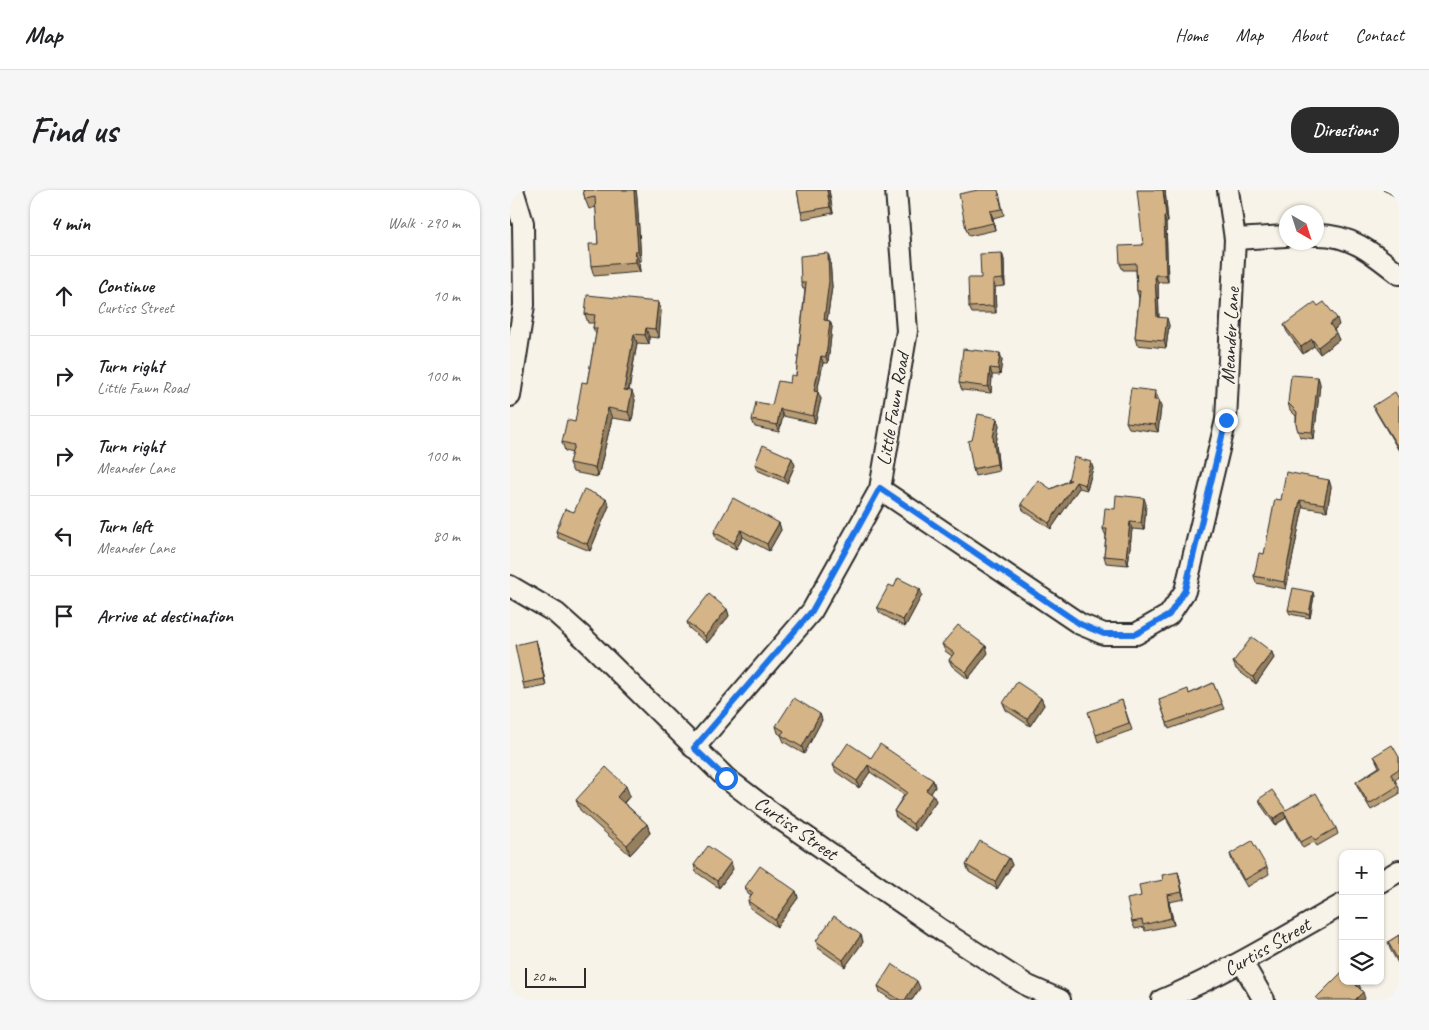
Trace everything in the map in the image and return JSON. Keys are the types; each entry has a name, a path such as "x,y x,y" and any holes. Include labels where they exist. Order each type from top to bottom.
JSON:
{"street":[{"path":"510,396 524,305 523,223 513,190"},
{"name":"Little Fawn Road","path":"694,748 812,611 880,488 907,331 896,190"},
{"name":"Meander Lane","path":"880,488 1080,624 1104,634 1136,634 1169,615 1185,590 1226,420 1235,239 1228,190"},
{"path":"1324,235 1367,248 1399,274"},
{"path":"1235,239 1279,236"},
{"name":"Curtiss Street","path":"510,586 556,613 584,637 726,778 776,816 947,934 1028,986 1060,1000"},
{"path":"1384,880 1399,871"},
{"name":"Curtiss Street","path":"1162,1000 1201,984 1339,906"},
{"path":"1242,962 1264,1000"}],"building":[{"path":"583,190 634,190 638,251 635,251 636,262 591,266 589,244 598,244 595,197 585,199"},
{"path":"797,190 827,190 830,207 801,212"},
{"path":"978,190 998,190 1002,209 990,211 993,223 966,229 959,194"},
{"path":"1137,190 1163,190 1166,216 1164,216 1166,275 1155,275 1157,317 1167,318 1164,341 1135,338 1140,291 1137,291 1136,263 1120,264 1119,246 1143,245"},
{"path":"828,253 829,281 824,320 830,321 826,357 821,356 814,391 818,392 813,416 780,409 777,425 752,420 756,402 772,405 778,381 790,383 791,375 796,376 806,283 801,283 800,256"},
{"path":"1002,253 1003,279 993,280 993,306 969,307 968,278 981,278 980,254"},
{"path":"587,295 658,302 655,329 646,328 645,335 634,334 624,390 632,391 628,412 608,408 595,468 569,463 574,445 562,442 567,420 575,422 582,382 587,383 597,328 593,328 595,315 585,314"},
{"path":"1315,302 1318,306 1324,302 1337,318 1330,324 1336,333 1318,347 1312,339 1301,347 1284,325"},
{"path":"963,349 1000,353 998,369 990,368 988,387 959,383"},
{"path":"1291,375 1318,377 1312,432 1298,431 1296,424 1297,412 1288,403"},
{"path":"1131,388 1155,391 1154,400 1159,400 1155,425 1126,422"},
{"path":"1395,392 1399,399 1399,449 1373,406"},
{"path":"978,414 997,418 993,437 997,464 973,469 968,441 972,440"},
{"path":"763,445 792,458 784,477 755,464"},
{"path":"1074,457 1091,462 1085,485 1076,482 1049,523 1021,504 1038,480 1051,489 1071,480 1068,480"},
{"path":"1286,472 1329,480 1324,504 1300,500 1284,582 1254,576 1259,553 1264,554 1275,499 1281,500"},
{"path":"584,489 606,499 587,544 556,531 565,509 574,512"},
{"path":"1116,495 1144,498 1141,523 1130,522 1126,558 1104,556 1107,529 1103,529 1105,508 1115,509"},
{"path":"733,498 779,523 767,544 741,530 734,543 714,532"},
{"path":"898,578 920,589 903,620 877,607 889,585 894,587"},
{"path":"1293,588 1313,592 1309,614 1288,610"},
{"path":"709,594 727,609 705,636 687,622"},
{"path":"958,625 986,646 966,672 949,660 954,653 942,644"},
{"path":"1252,637 1272,652 1253,677 1233,662"},
{"path":"536,640 544,679 523,683 515,645"},
{"path":"1017,682 1041,698 1027,719 1003,703"},
{"path":"1213,683 1222,704 1167,723 1159,700 1188,689 1189,694"},
{"path":"794,698 820,714 802,747 781,735 784,731 776,726"},
{"path":"1122,700 1129,723 1096,735 1088,712"},
{"path":"848,743 871,758 880,744 933,780 926,790 933,795 913,824 894,811 907,792 868,765 857,781 833,765"},
{"path":"1392,745 1399,757 1399,769 1391,774 1398,786 1369,804 1356,782 1381,767 1374,756"},
{"path":"606,767 626,786 617,797 647,824 627,845 576,800"},
{"path":"1272,790 1286,810 1316,793 1336,828 1315,840 1312,836 1301,842 1284,812 1273,819 1259,799"},
{"path":"980,841 1009,858 995,882 966,865"},
{"path":"1252,841 1267,867 1244,880 1230,854"},
{"path":"708,846 731,862 717,881 694,865"},
{"path":"760,866 796,891 775,920 748,901 753,893 745,887"},
{"path":"1178,872 1182,892 1167,895 1171,918 1143,925 1142,920 1132,922 1127,899 1141,896 1139,885 1163,880 1162,875"},
{"path":"834,916 861,935 843,960 816,941"},
{"path":"1399,935 1399,962 1388,942"},
{"path":"892,964 917,981 905,1000 900,1000 878,986"},
{"path":"1339,975 1339,985 1356,985 1363,992 1355,1000 1318,1000 1316,998"}],"route":[{"path":"726,778 694,748 812,611 880,488 1080,624 1104,634 1136,634 1169,615 1185,590 1226,420"}]}
